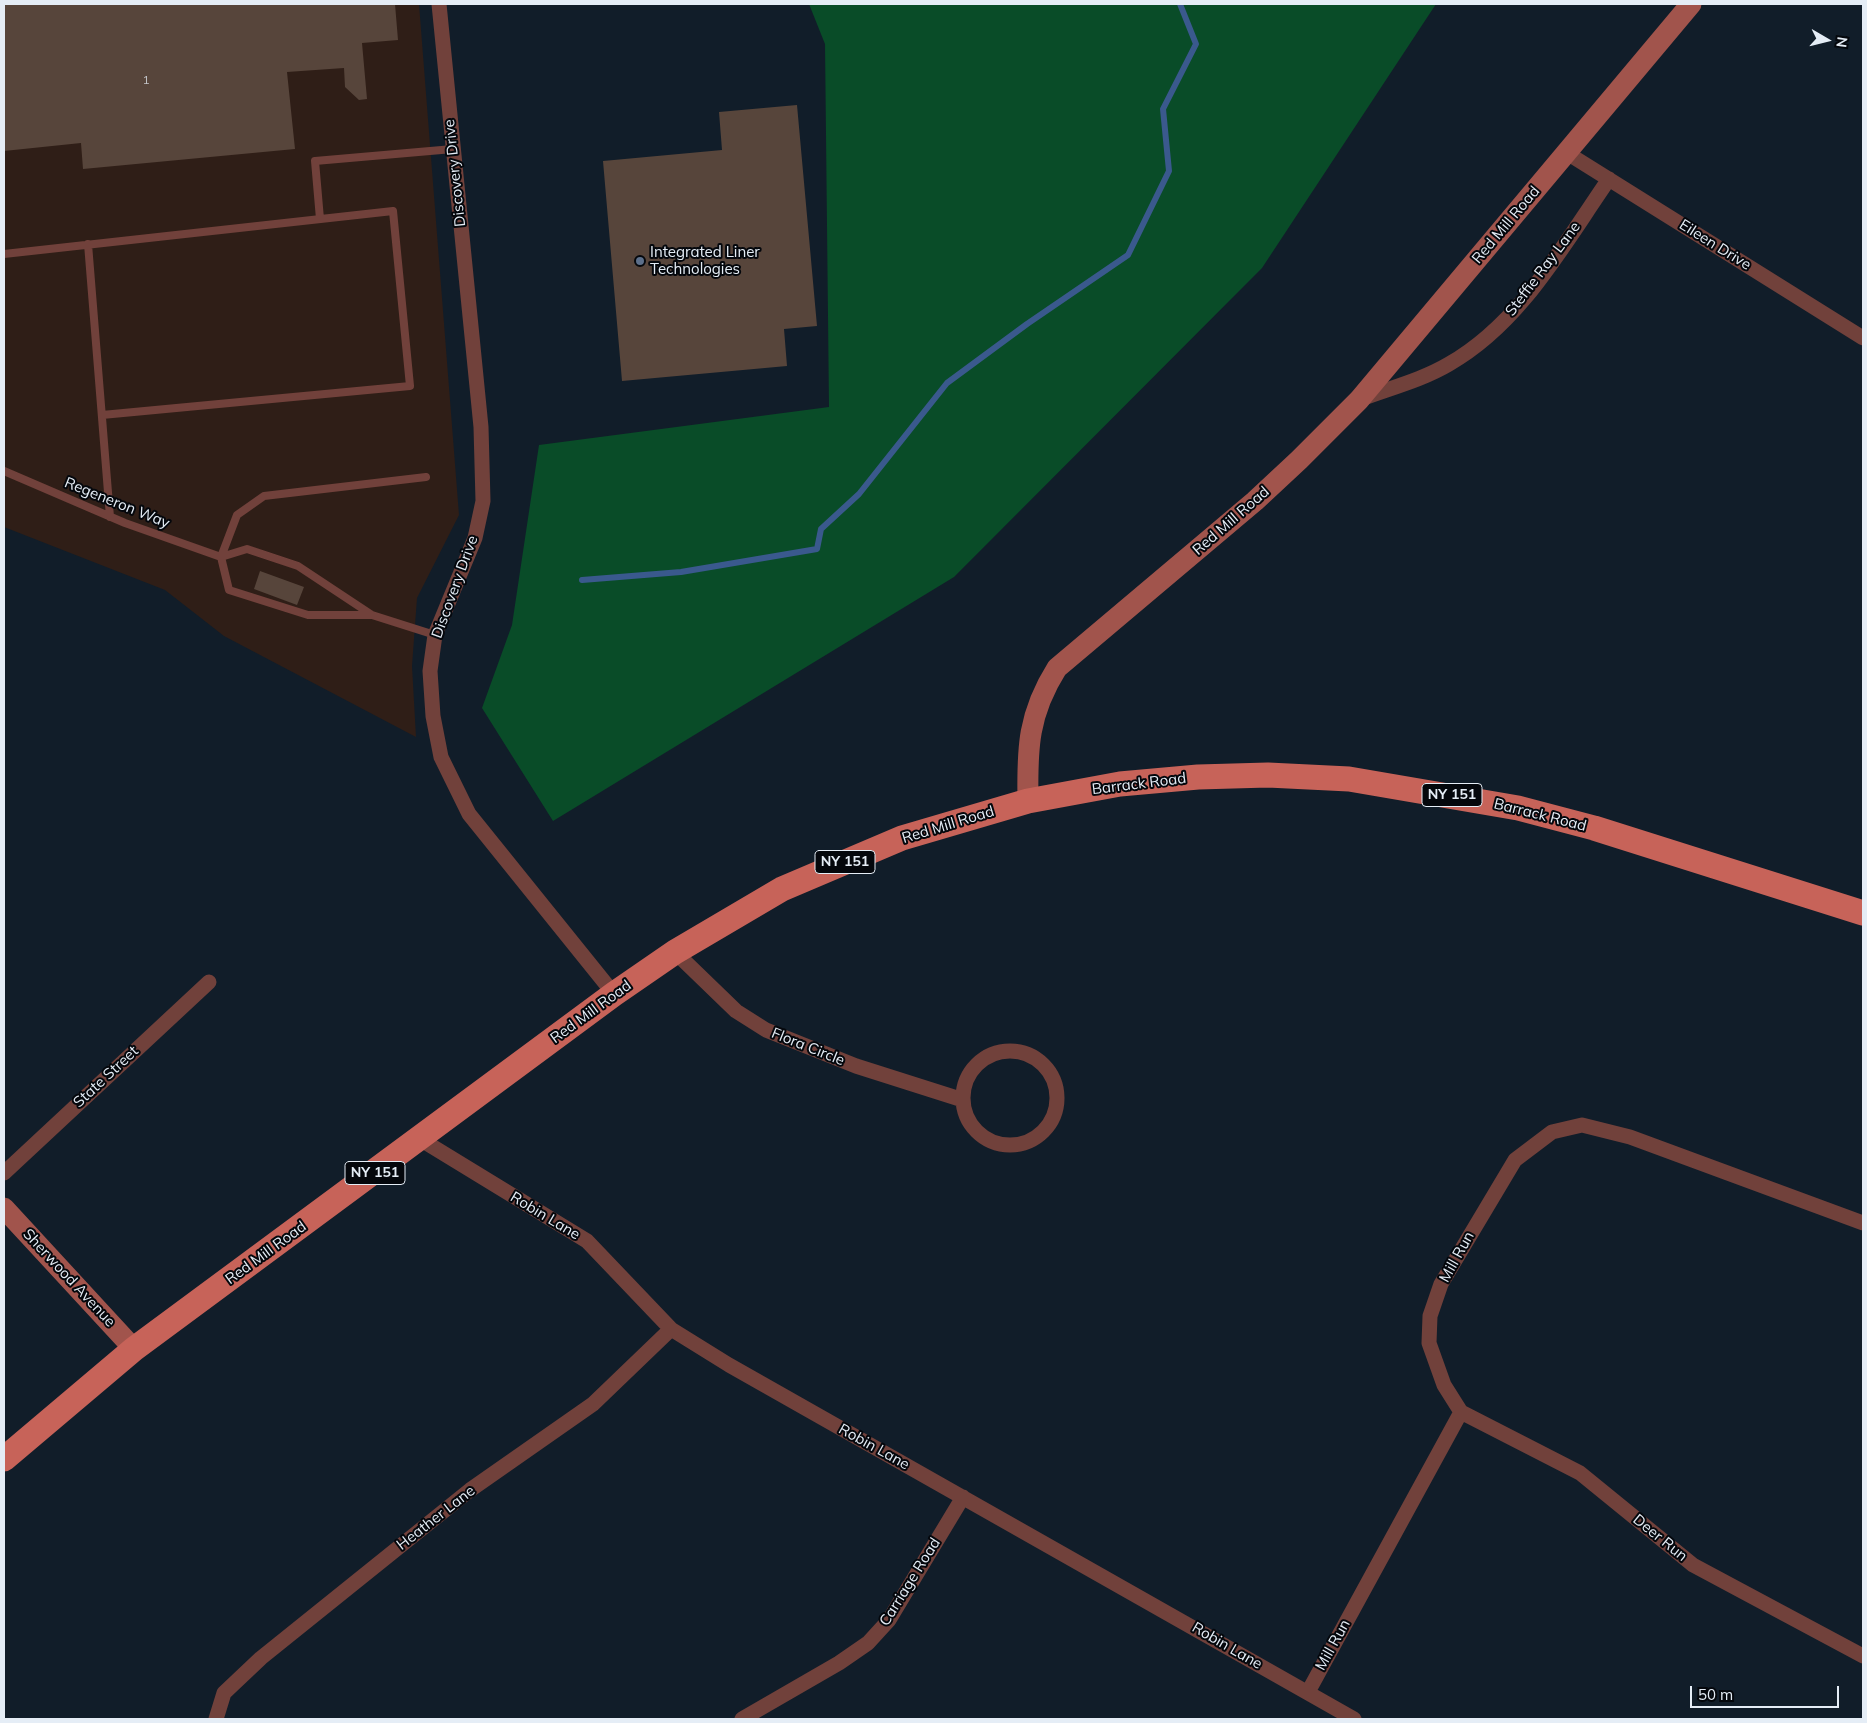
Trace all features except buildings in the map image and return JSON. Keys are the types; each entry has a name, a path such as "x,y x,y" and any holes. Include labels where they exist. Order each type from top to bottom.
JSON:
{"main road":[{"name":"Barrack Road","path":"1028,801 1120,784 1198,777 1268,775 1349,779 1518,808 1602,831 1863,913"},
{"name":"Red Mill Road","path":"4,1459 134,1349 614,994 675,952 782,889 837,865 902,838 1028,801"}],"street":[{"name":"Discovery Drive","path":"439,4 480,427 483,501 475,538 435,635 430,671 433,716 441,757 469,814 614,994"},
{"name":"Red Mill Road","path":"1028,801 1027,760 1031,727 1043,690 1057,668 1255,501 1359,400 1691,4"},
{"name":"Eileen Drive","path":"1568,153 1863,338"},
{"name":"Steffie Ray Lane","path":"1359,400 1426,376 1442,368 1497,329 1526,297 1610,179"},
{"name":"Flora Circle","path":"675,952 736,1011 766,1030 856,1066 963,1100"},
{"name":"State Street","path":"4,1173 209,982"},
{"path":"1012,1051 1027,1054 1041,1062 1051,1073 1057,1088 1058,1103 1053,1118 1044,1131 1032,1140 1017,1145 1001,1145 986,1139 980,1134 966,1115 963,1100 965,1084 978,1065 997,1053 1012,1051"},
{"name":"Mill Run","path":"1308,1692 1462,1412 1444,1385 1432,1352 1430,1316 1441,1284 1515,1160 1552,1132 1582,1125 1630,1137 1863,1223"},
{"name":"Robin Lane","path":"420,1139 587,1241 671,1330 729,1365 1354,1719"},
{"name":"Sherwood Avenue","path":"4,1208 134,1349"},
{"name":"Heather Lane","path":"216,1719 224,1693 261,1658 470,1490 593,1404 671,1330"},
{"name":"Deer Run","path":"1462,1412 1580,1473 1693,1565 1863,1656"},
{"name":"Carriage Road","path":"742,1719 839,1663 868,1643 889,1620 963,1497"}],"lane":[{"path":"320,219 315,161 453,149"},
{"path":"4,254 393,211 410,386 102,414"},
{"path":"88,244 110,516"},
{"name":"Regeneron Way","path":"4,471 110,516 221,556"},
{"path":"372,615 308,615 229,590 221,556 237,515 264,496 426,477"},
{"path":"221,556 247,549 298,566 372,615 435,635"}],"shaded area":[{"path":"4,4 419,4 459,515 417,598 412,666 416,737 224,636 165,590 4,527"}],"green space":[{"path":"809,4 1436,4 1262,268 954,577 553,821 482,708 512,625 539,445 829,407 825,44"}],"waterway":[{"path":"582,580 681,572 817,549 821,529 859,494 947,383 1027,324 1128,255 1169,171 1163,109 1196,44 1180,4"}],"place":[{"name":"Integrated Liner Technologies","path":"640,261"}]}
